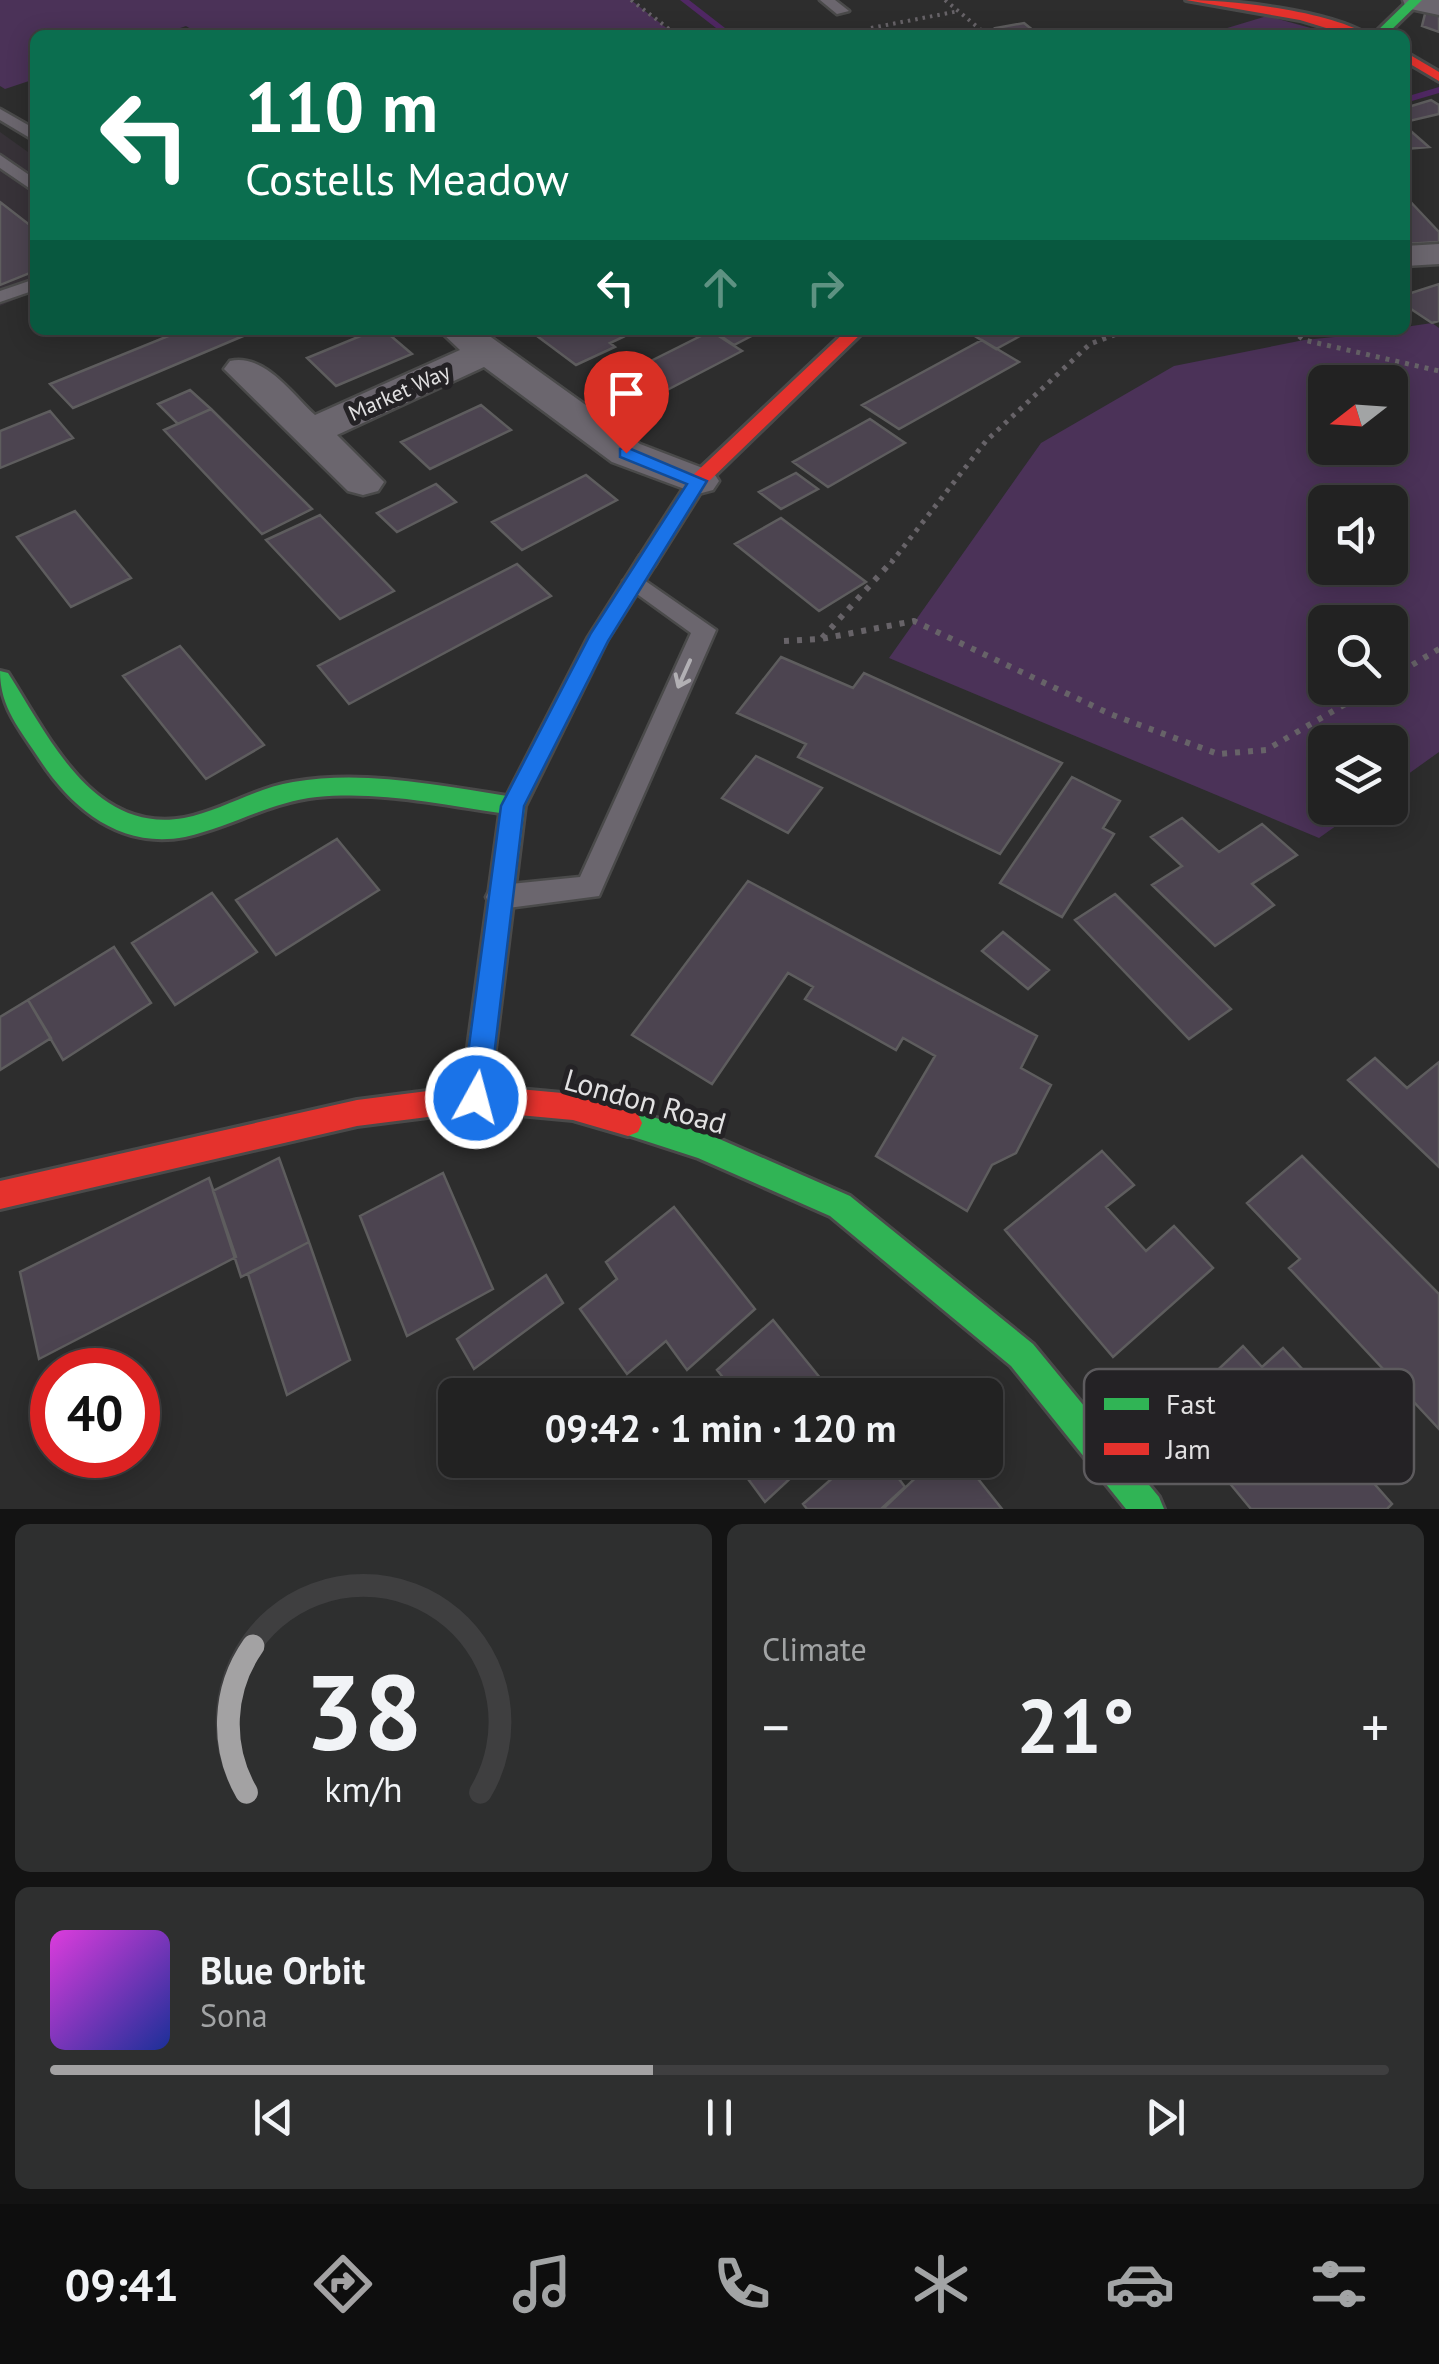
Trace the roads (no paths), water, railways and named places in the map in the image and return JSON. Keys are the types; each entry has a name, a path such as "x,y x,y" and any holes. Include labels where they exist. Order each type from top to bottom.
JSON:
{"street":[{"path":"1192,0 1301,17 1345,30"},
{"path":"1386,30 1424,3"},
{"path":"1410,59 1439,76"},
{"path":"1410,256 1439,254"},
{"path":"476,1098 512,806 598,638 698,481 852,335"},
{"path":"472,341 626,453 698,481"},
{"name":"Market Way","path":"311,432 472,341"},
{"name":"Market Way","path":"243,370 363,482"},
{"path":"0,678 74,786 113,823 160,832 288,792 339,787 402,790 512,806"},
{"name":"London Road","path":"0,1195 357,1113 476,1098 574,1106 701,1145 840,1206 1022,1355 1084,1432"},
{"name":"London Road","path":"1126,1484 1146,1509"}],"lane":[{"path":"827,0 842,11"},
{"path":"0,113 30,133"},
{"path":"0,160 30,183"},
{"path":"0,297 30,286"},
{"path":"500,896 590,888 704,630 634,581"}],"waterway":[{"path":"684,0 723,30"},
{"path":"1410,99 1439,90"}]}
